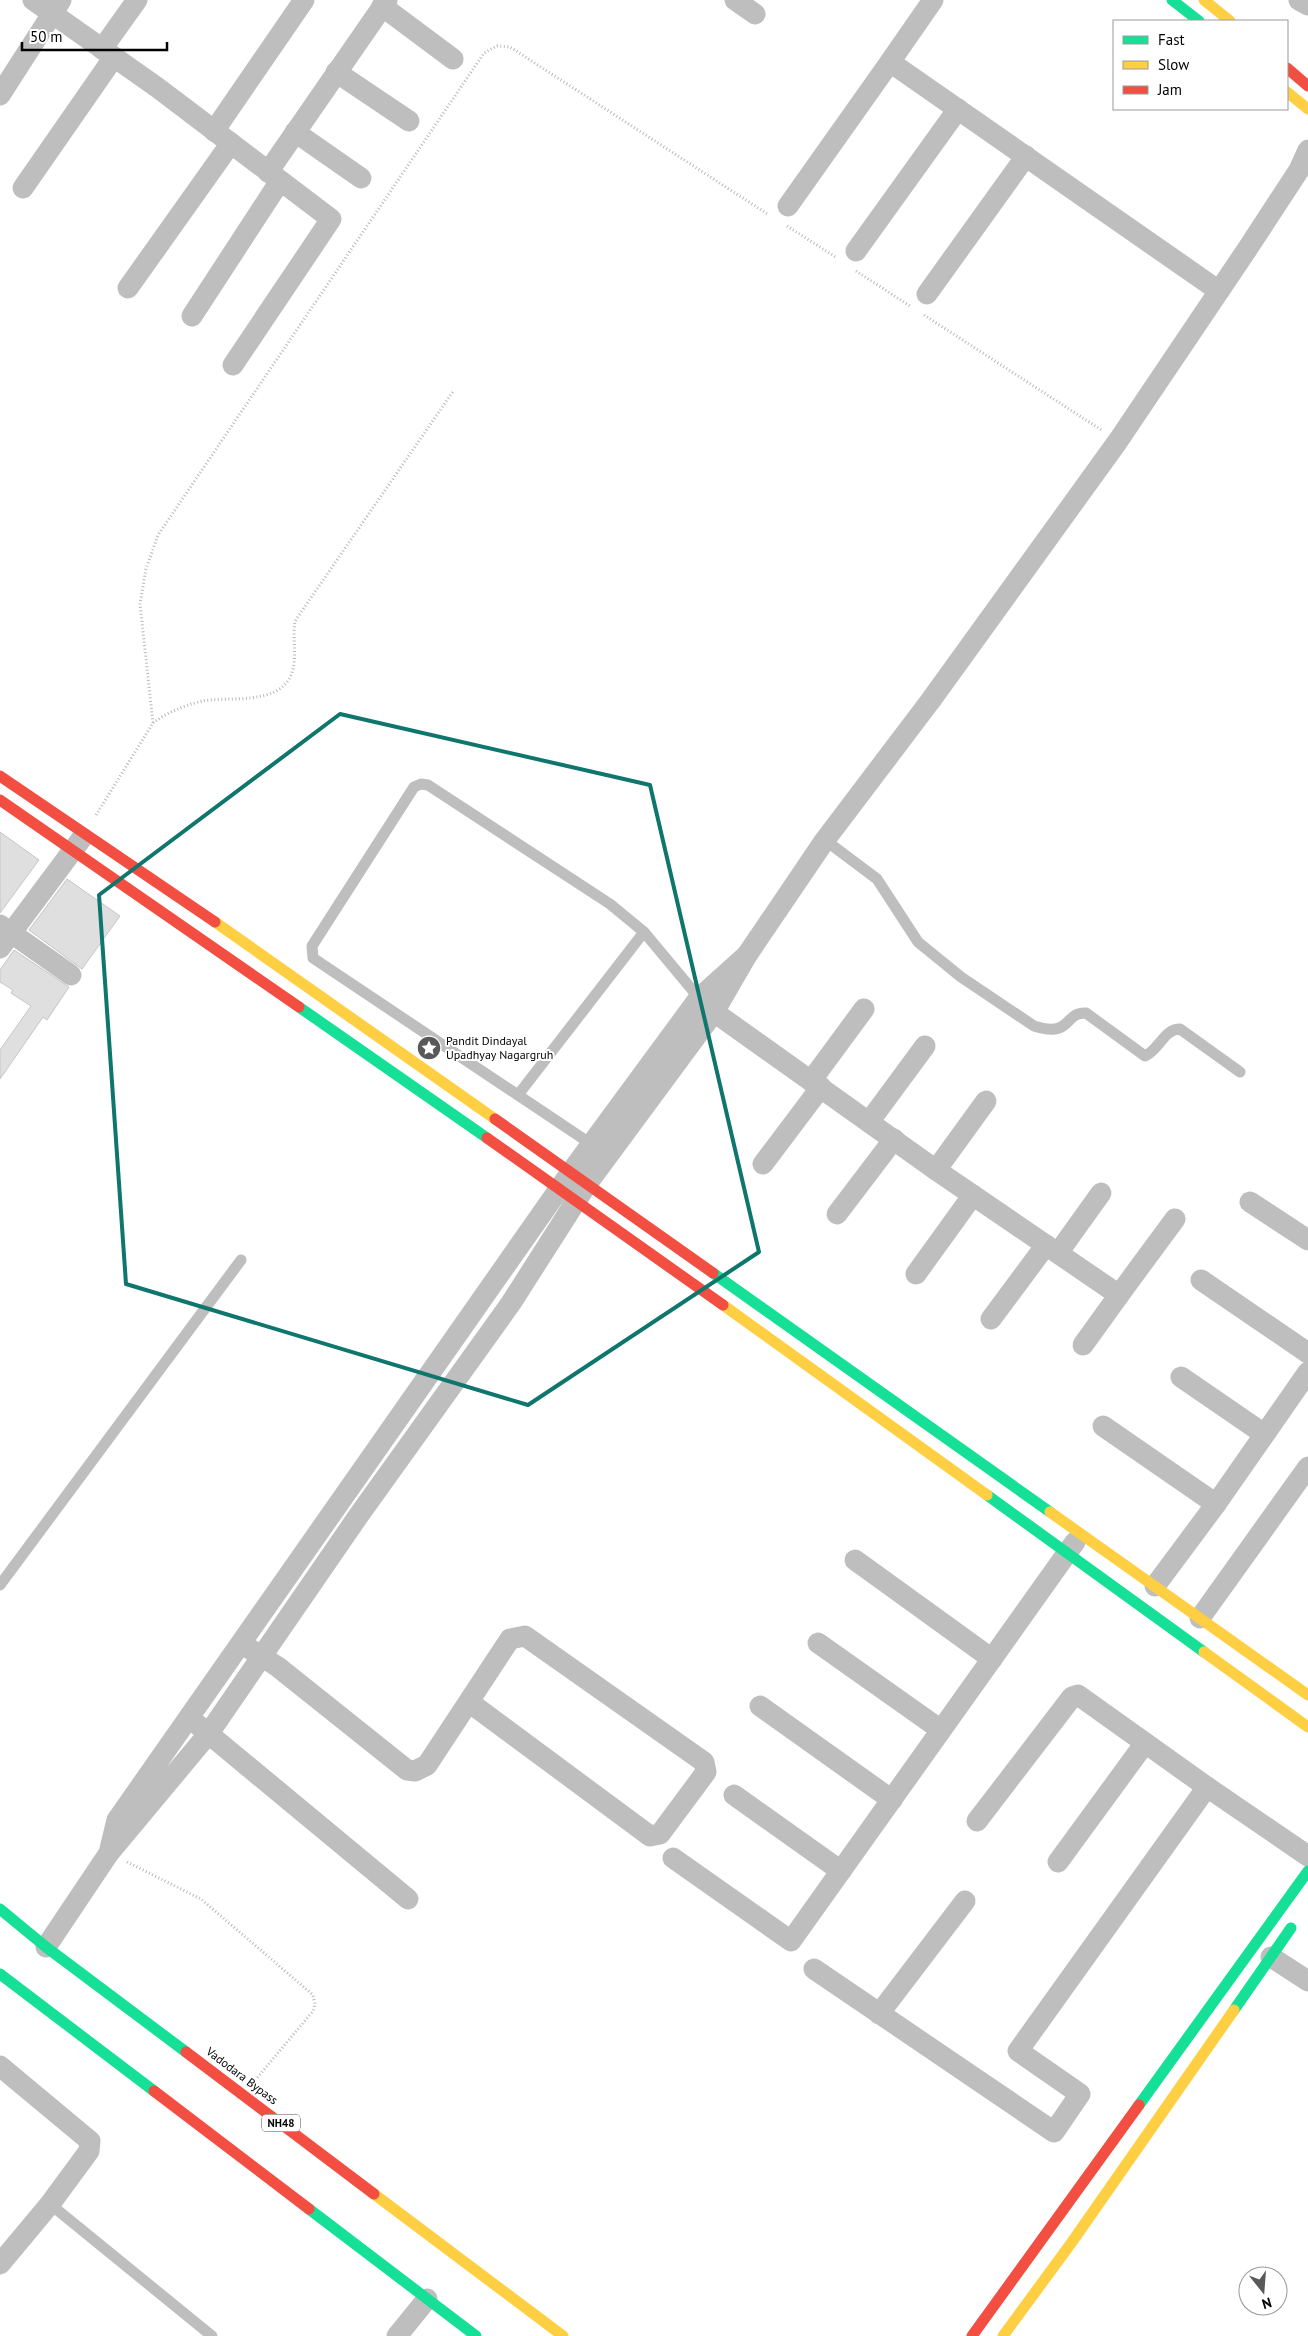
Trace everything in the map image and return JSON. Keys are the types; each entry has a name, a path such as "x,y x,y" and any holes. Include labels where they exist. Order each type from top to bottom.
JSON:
{"main road":[{"path":"1172,0 1198,20"},
{"path":"1204,0 1229,20"},
{"path":"1288,69 1308,86"},
{"path":"1288,93 1308,109"},
{"path":"0,776 78,843 573,1186 1081,1534 1308,1695"},
{"path":"0,800 78,843 276,964 1067,1553 1308,1726"},
{"path":"972,2336 1308,1871"},
{"name":"Vadodara Bypass","path":"0,1909 46,1947 563,2336"},
{"path":"1003,2336 1072,2242 1297,1919"},
{"path":"0,1974 476,2336"}],"street":[{"path":"33,0 57,7 108,53 214,130 330,219 233,365"},
{"path":"23,188 108,53 137,0"},
{"path":"214,130 304,0"},
{"path":"735,0 755,14"},
{"path":"783,217 933,0"},
{"path":"1299,0 1308,5"},
{"path":"192,316 274,176 295,132 385,3 453,59"},
{"path":"0,95 57,7"},
{"path":"890,62 1219,291"},
{"path":"336,72 409,121"},
{"path":"850,261 958,109"},
{"path":"295,132 361,178"},
{"path":"128,288 231,143"},
{"path":"109,1853 117,1820 188,1718 600,1149 707,1005 747,955 825,840 931,700 1118,441 1299,170 1308,150"},
{"path":"927,294 1026,156"},
{"path":"71,975 4,935 78,843"},
{"path":"707,1005 936,1170 1119,1295"},
{"path":"763,1164 864,1008"},
{"path":"869,1122 925,1046"},
{"path":"936,1170 986,1101"},
{"path":"838,1214 894,1139"},
{"path":"46,1947 109,1853 210,1733 261,1656 446,1391 511,1303 573,1186"},
{"path":"991,1319 1101,1193"},
{"path":"916,1274 973,1196"},
{"path":"1250,1202 1308,1240"},
{"path":"1083,1345 1175,1219"},
{"path":"1202,1280 1308,1353"},
{"path":"1155,1586 1216,1504 1308,1372"},
{"path":"1181,1377 1264,1434"},
{"path":"1103,1426 1216,1504"},
{"path":"1200,1618 1308,1467"},
{"path":"673,1858 791,1941 1081,1534"},
{"path":"855,1560 992,1659"},
{"path":"241,1643 261,1656 407,1770 415,1771 427,1765 510,1638 525,1636 704,1762 707,1767 706,1772 660,1834 650,1836 469,1702"},
{"path":"818,1643 941,1730"},
{"path":"977,1821 1075,1696 1078,1695 1206,1787 1308,1856"},
{"path":"760,1706 892,1800"},
{"path":"188,1718 210,1733 408,1899"},
{"path":"1058,1862 1145,1743"},
{"path":"814,1969 1055,2132 1080,2094 1018,2052 1206,1787"},
{"path":"734,1795 842,1870"},
{"path":"880,2014 965,1900"},
{"path":"1271,1957 1308,1981"},
{"path":"0,2066 90,2141 89,2152 50,2204 1,2261"},
{"path":"397,2336 427,2299"}],"lane":[{"path":"600,1149 313,958 312,946 414,788 421,784 428,785 610,904 644,932 707,1005"},
{"path":"825,840 877,879 918,942 961,977 1034,1026 1047,1030 1060,1029 1075,1016 1086,1013 1145,1056 1150,1054 1170,1031 1180,1029 1240,1072"},
{"path":"518,1095 644,932"},
{"path":"0,1585 241,1260"},
{"path":"50,2204 212,2336"}],"path":[{"path":"153,723 140,604 146,569 158,535 484,53 497,46 510,47 783,217 1118,441"},
{"path":"78,843 153,723 166,714 188,705 205,701 240,700 270,693 284,686 291,676 294,665 295,621 454,390"},
{"path":"109,1853 201,1899 313,1995 315,2004 313,2011 243,2094"}],"highlighted area":[{"path":"340,714 650,785 759,1252 528,1405 126,1284 99,895"}],"building":[{"path":"0,832 39,860 0,913"},
{"path":"67,879 120,916 82,969 29,930"},
{"path":"14,950 69,987 47,1020 43,1017 0,1079 0,1050 31,1006 11,993 13,990 0,982 0,970"}],"traffic: fast":[{"path":"1172,0 1198,20"},
{"path":"299,1007 487,1138"},
{"path":"713,1273 1050,1512"},
{"path":"987,1495 1204,1652"},
{"path":"1139,2105 1308,1871"},
{"path":"0,1909 46,1947 186,2052"},
{"path":"1234,2010 1291,1928"},
{"path":"0,1974 154,2091"},
{"path":"309,2209 476,2336"}],"traffic: slow":[{"path":"1204,0 1229,20"},
{"path":"1288,93 1308,109"},
{"path":"215,922 495,1119"},
{"path":"723,1305 987,1495"},
{"path":"1050,1512 1308,1695"},
{"path":"1204,1652 1308,1727"},
{"path":"1003,2336 1072,2242 1234,2010"},
{"path":"374,2194 563,2336"}],"traffic: jam":[{"path":"1288,69 1308,86"},
{"path":"0,776 215,922"},
{"path":"0,800 299,1007"},
{"path":"495,1119 713,1273"},
{"path":"487,1138 723,1305"},
{"path":"186,2052 374,2194"},
{"path":"154,2091 309,2209"},
{"path":"972,2336 1139,2105"}],"place":[{"name":"Pandit Dindayal Upadhyay Nagargruh","path":"429,1048"}]}
